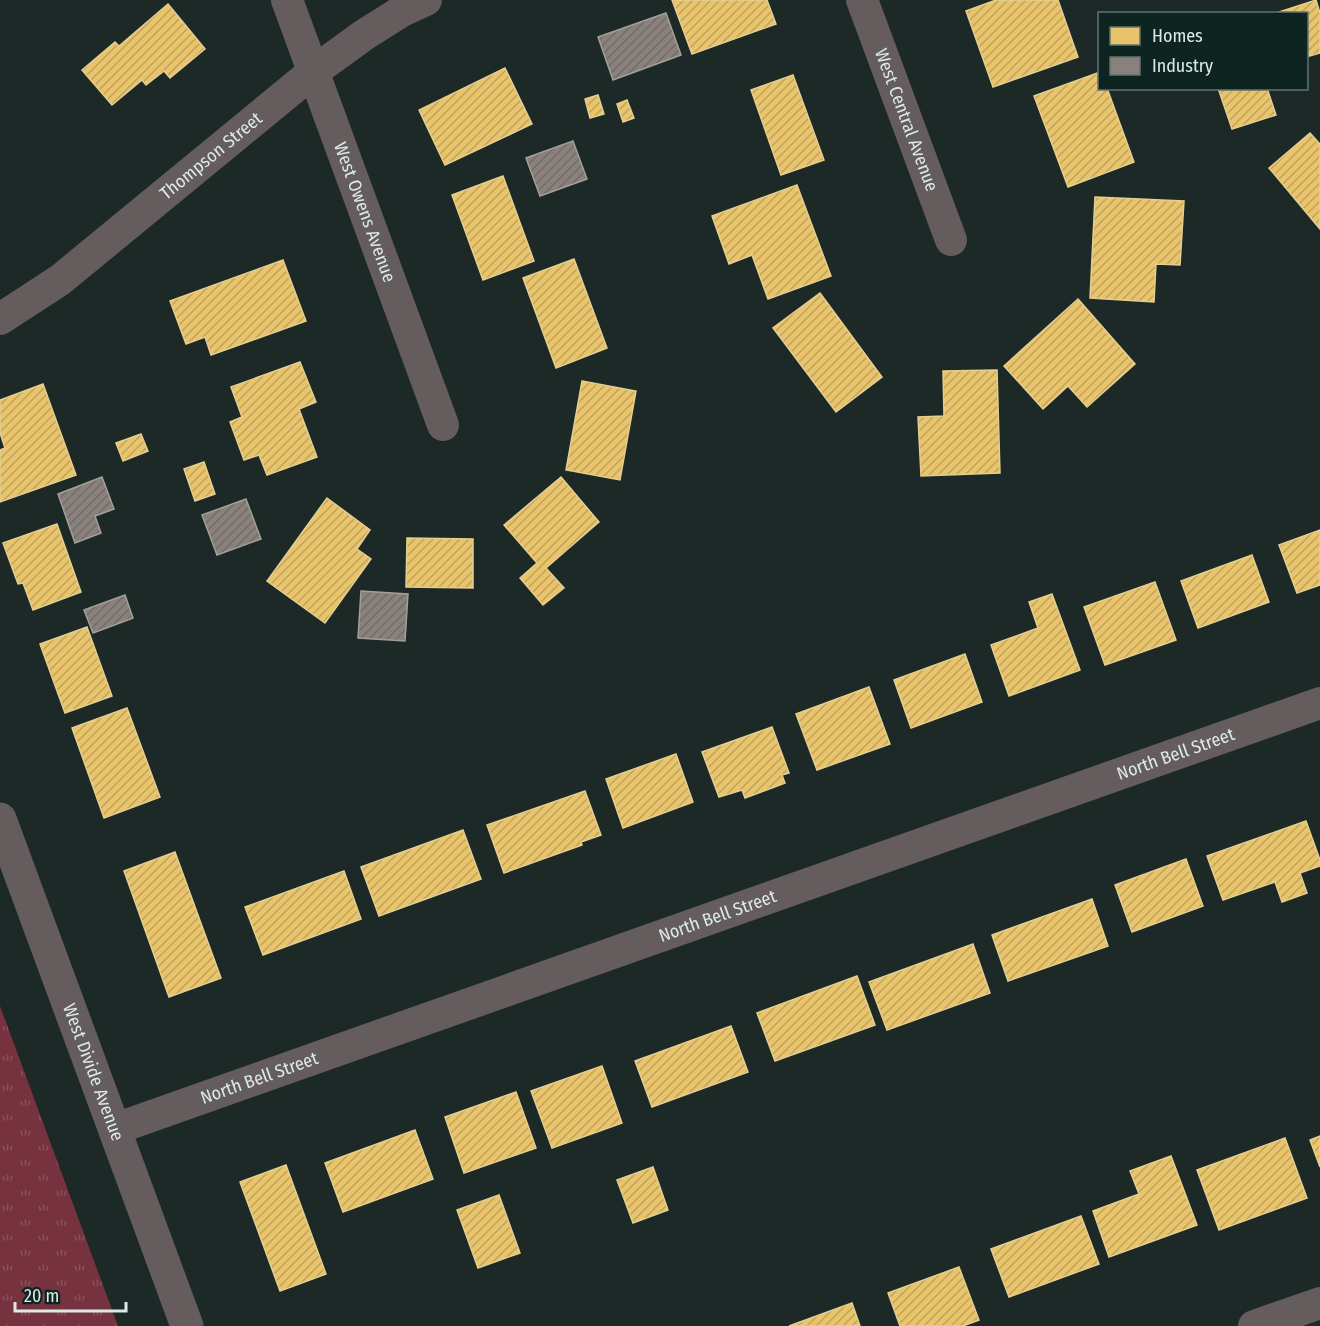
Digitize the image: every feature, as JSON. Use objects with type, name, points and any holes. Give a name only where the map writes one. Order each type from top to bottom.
[{"type":"street","name":"West Owens Avenue","points":[[286,0],[443,425]]},
{"type":"street","name":"Thompson Street","points":[[0,318],[60,280],[313,72],[364,35],[402,11],[426,0]]},
{"type":"street","name":"West Central Avenue","points":[[862,0],[951,240]]},
{"type":"street","name":"North Bell Street","points":[[115,1129],[1320,703]]},
{"type":"street","name":"West Divide Avenue","points":[[0,819],[187,1326]]},
{"type":"street","points":[[1254,1326],[1320,1303]]},
{"type":"green space","points":[[0,1006],[118,1326],[0,1326]]},
{"type":"building: Homes","points":[[672,0],[767,0],[776,24],[692,54]]},
{"type":"building: Homes","points":[[996,0],[1058,0],[1078,57],[993,87],[966,11]]},
{"type":"building: Homes","points":[[1316,0],[1320,13],[1320,53],[1308,56],[1308,12],[1279,12]]},
{"type":"building: Homes","points":[[168,4],[205,49],[170,78],[164,71],[146,85],[142,80],[112,105],[82,70],[115,42],[119,46]]},
{"type":"building: Homes","points":[[505,68],[532,124],[445,165],[419,110]]},
{"type":"building: Homes","points":[[1098,73],[1098,90],[1108,90],[1134,162],[1068,187],[1034,96]]},
{"type":"building: Homes","points":[[793,75],[824,160],[781,175],[751,90]]},
{"type":"building: Homes","points":[[1219,90],[1268,90],[1276,115],[1232,129]]},
{"type":"building: Homes","points":[[598,95],[604,114],[590,118],[585,99]]},
{"type":"building: Homes","points":[[627,100],[634,118],[623,122],[617,104]]},
{"type":"building: Homes","points":[[1310,133],[1320,144],[1320,229],[1269,168]]},
{"type":"building: Homes","points":[[503,176],[534,261],[483,280],[452,195]]},
{"type":"building: Homes","points":[[797,185],[831,276],[768,299],[752,255],[729,264],[712,216]]},
{"type":"building: Homes","points":[[1095,197],[1184,201],[1180,265],[1156,264],[1154,302],[1090,298]]},
{"type":"building: Homes","points":[[574,259],[607,348],[556,368],[523,278]]},
{"type":"building: Homes","points":[[283,260],[306,321],[211,355],[205,337],[186,344],[170,301]]},
{"type":"building: Homes","points":[[820,293],[882,377],[836,412],[773,328]]},
{"type":"building: Homes","points":[[1078,299],[1135,364],[1087,407],[1068,386],[1043,409],[1004,366]]},
{"type":"building: Homes","points":[[300,362],[316,402],[299,409],[317,457],[267,475],[259,455],[244,460],[230,422],[242,417],[231,387]]},
{"type":"building: Homes","points":[[997,370],[1000,473],[921,476],[918,417],[944,416],[943,371]]},
{"type":"building: Homes","points":[[582,381],[636,391],[620,480],[566,470]]},
{"type":"building: Homes","points":[[43,384],[76,475],[0,502],[0,450],[5,448],[0,433],[0,400]]},
{"type":"building: Homes","points":[[141,434],[148,451],[123,461],[116,443]]},
{"type":"building: Homes","points":[[204,462],[215,494],[195,501],[184,469]]},
{"type":"building: Homes","points":[[561,477],[599,522],[546,568],[564,588],[543,605],[520,578],[537,563],[504,525]]},
{"type":"building: Homes","points":[[327,498],[370,530],[357,549],[371,559],[325,623],[267,581]]},
{"type":"building: Homes","points":[[57,524],[81,592],[33,610],[23,583],[18,584],[3,543]]},
{"type":"building: Homes","points":[[1320,530],[1320,585],[1297,593],[1279,545]]},
{"type":"building: Homes","points":[[407,538],[473,539],[473,588],[406,587]]},
{"type":"building: Homes","points":[[1252,555],[1269,602],[1198,628],[1181,581]]},
{"type":"building: Homes","points":[[1155,582],[1176,640],[1105,665],[1084,607]]},
{"type":"building: Homes","points":[[1052,594],[1080,670],[1009,696],[991,645],[1038,628],[1029,602]]},
{"type":"building: Homes","points":[[87,627],[112,696],[65,713],[40,644]]},
{"type":"building: Homes","points":[[965,654],[982,702],[911,728],[894,680]]},
{"type":"building: Homes","points":[[869,687],[890,744],[817,770],[796,714]]},
{"type":"building: Homes","points":[[127,708],[160,797],[104,818],[72,728]]},
{"type":"building: Homes","points":[[772,727],[789,773],[782,775],[785,783],[745,798],[742,790],[719,797],[702,752]]},
{"type":"building: Homes","points":[[676,754],[693,802],[623,828],[606,779]]},
{"type":"building: Homes","points":[[585,791],[601,835],[581,842],[582,845],[504,873],[487,825]]},
{"type":"building: Homes","points":[[1306,821],[1320,860],[1320,866],[1300,873],[1307,893],[1282,902],[1275,882],[1223,900],[1207,856]]},
{"type":"building: Homes","points":[[463,830],[481,879],[379,916],[361,867]]},
{"type":"building: Homes","points":[[175,852],[221,978],[169,997],[124,871]]},
{"type":"building: Homes","points":[[1186,859],[1203,906],[1132,932],[1115,885]]},
{"type":"building: Homes","points":[[344,871],[361,919],[263,955],[245,907]]},
{"type":"building: Homes","points":[[1092,899],[1108,946],[1008,981],[992,935]]},
{"type":"building: Homes","points":[[973,944],[990,993],[887,1030],[869,982]]},
{"type":"building: Homes","points":[[857,976],[875,1025],[775,1061],[757,1013]]},
{"type":"building: Homes","points":[[731,1026],[748,1072],[652,1107],[635,1061]]},
{"type":"building: Homes","points":[[602,1066],[622,1123],[552,1148],[531,1091]]},
{"type":"building: Homes","points":[[516,1092],[536,1148],[464,1173],[445,1117]]},
{"type":"building: Homes","points":[[415,1130],[433,1179],[343,1212],[325,1163]]},
{"type":"building: Homes","points":[[1320,1136],[1320,1167],[1310,1140]]},
{"type":"building: Homes","points":[[1285,1138],[1307,1198],[1219,1230],[1197,1170]]},
{"type":"building: Homes","points":[[1171,1156],[1197,1225],[1109,1257],[1093,1211],[1139,1194],[1130,1171]]},
{"type":"building: Homes","points":[[286,1165],[326,1274],[280,1291],[240,1182]]},
{"type":"building: Homes","points":[[653,1167],[668,1210],[633,1223],[617,1180]]},
{"type":"building: Homes","points":[[499,1195],[520,1253],[478,1268],[457,1210]]},
{"type":"building: Homes","points":[[1081,1216],[1099,1264],[1009,1297],[991,1249]]},
{"type":"building: Homes","points":[[959,1267],[979,1320],[963,1326],[900,1326],[888,1293]]},
{"type":"building: Homes","points":[[852,1303],[860,1326],[789,1326]]},
{"type":"building: Industry","points":[[666,13],[681,55],[613,80],[598,37]]},
{"type":"building: Industry","points":[[573,141],[587,179],[540,196],[526,158]]},
{"type":"building: Industry","points":[[102,477],[114,509],[95,516],[101,533],[75,543],[58,494]]},
{"type":"building: Industry","points":[[246,499],[261,539],[217,555],[202,515]]},
{"type":"building: Industry","points":[[361,591],[408,594],[405,641],[358,638]]},
{"type":"building: Industry","points":[[125,595],[133,618],[93,633],[84,610]]}]
